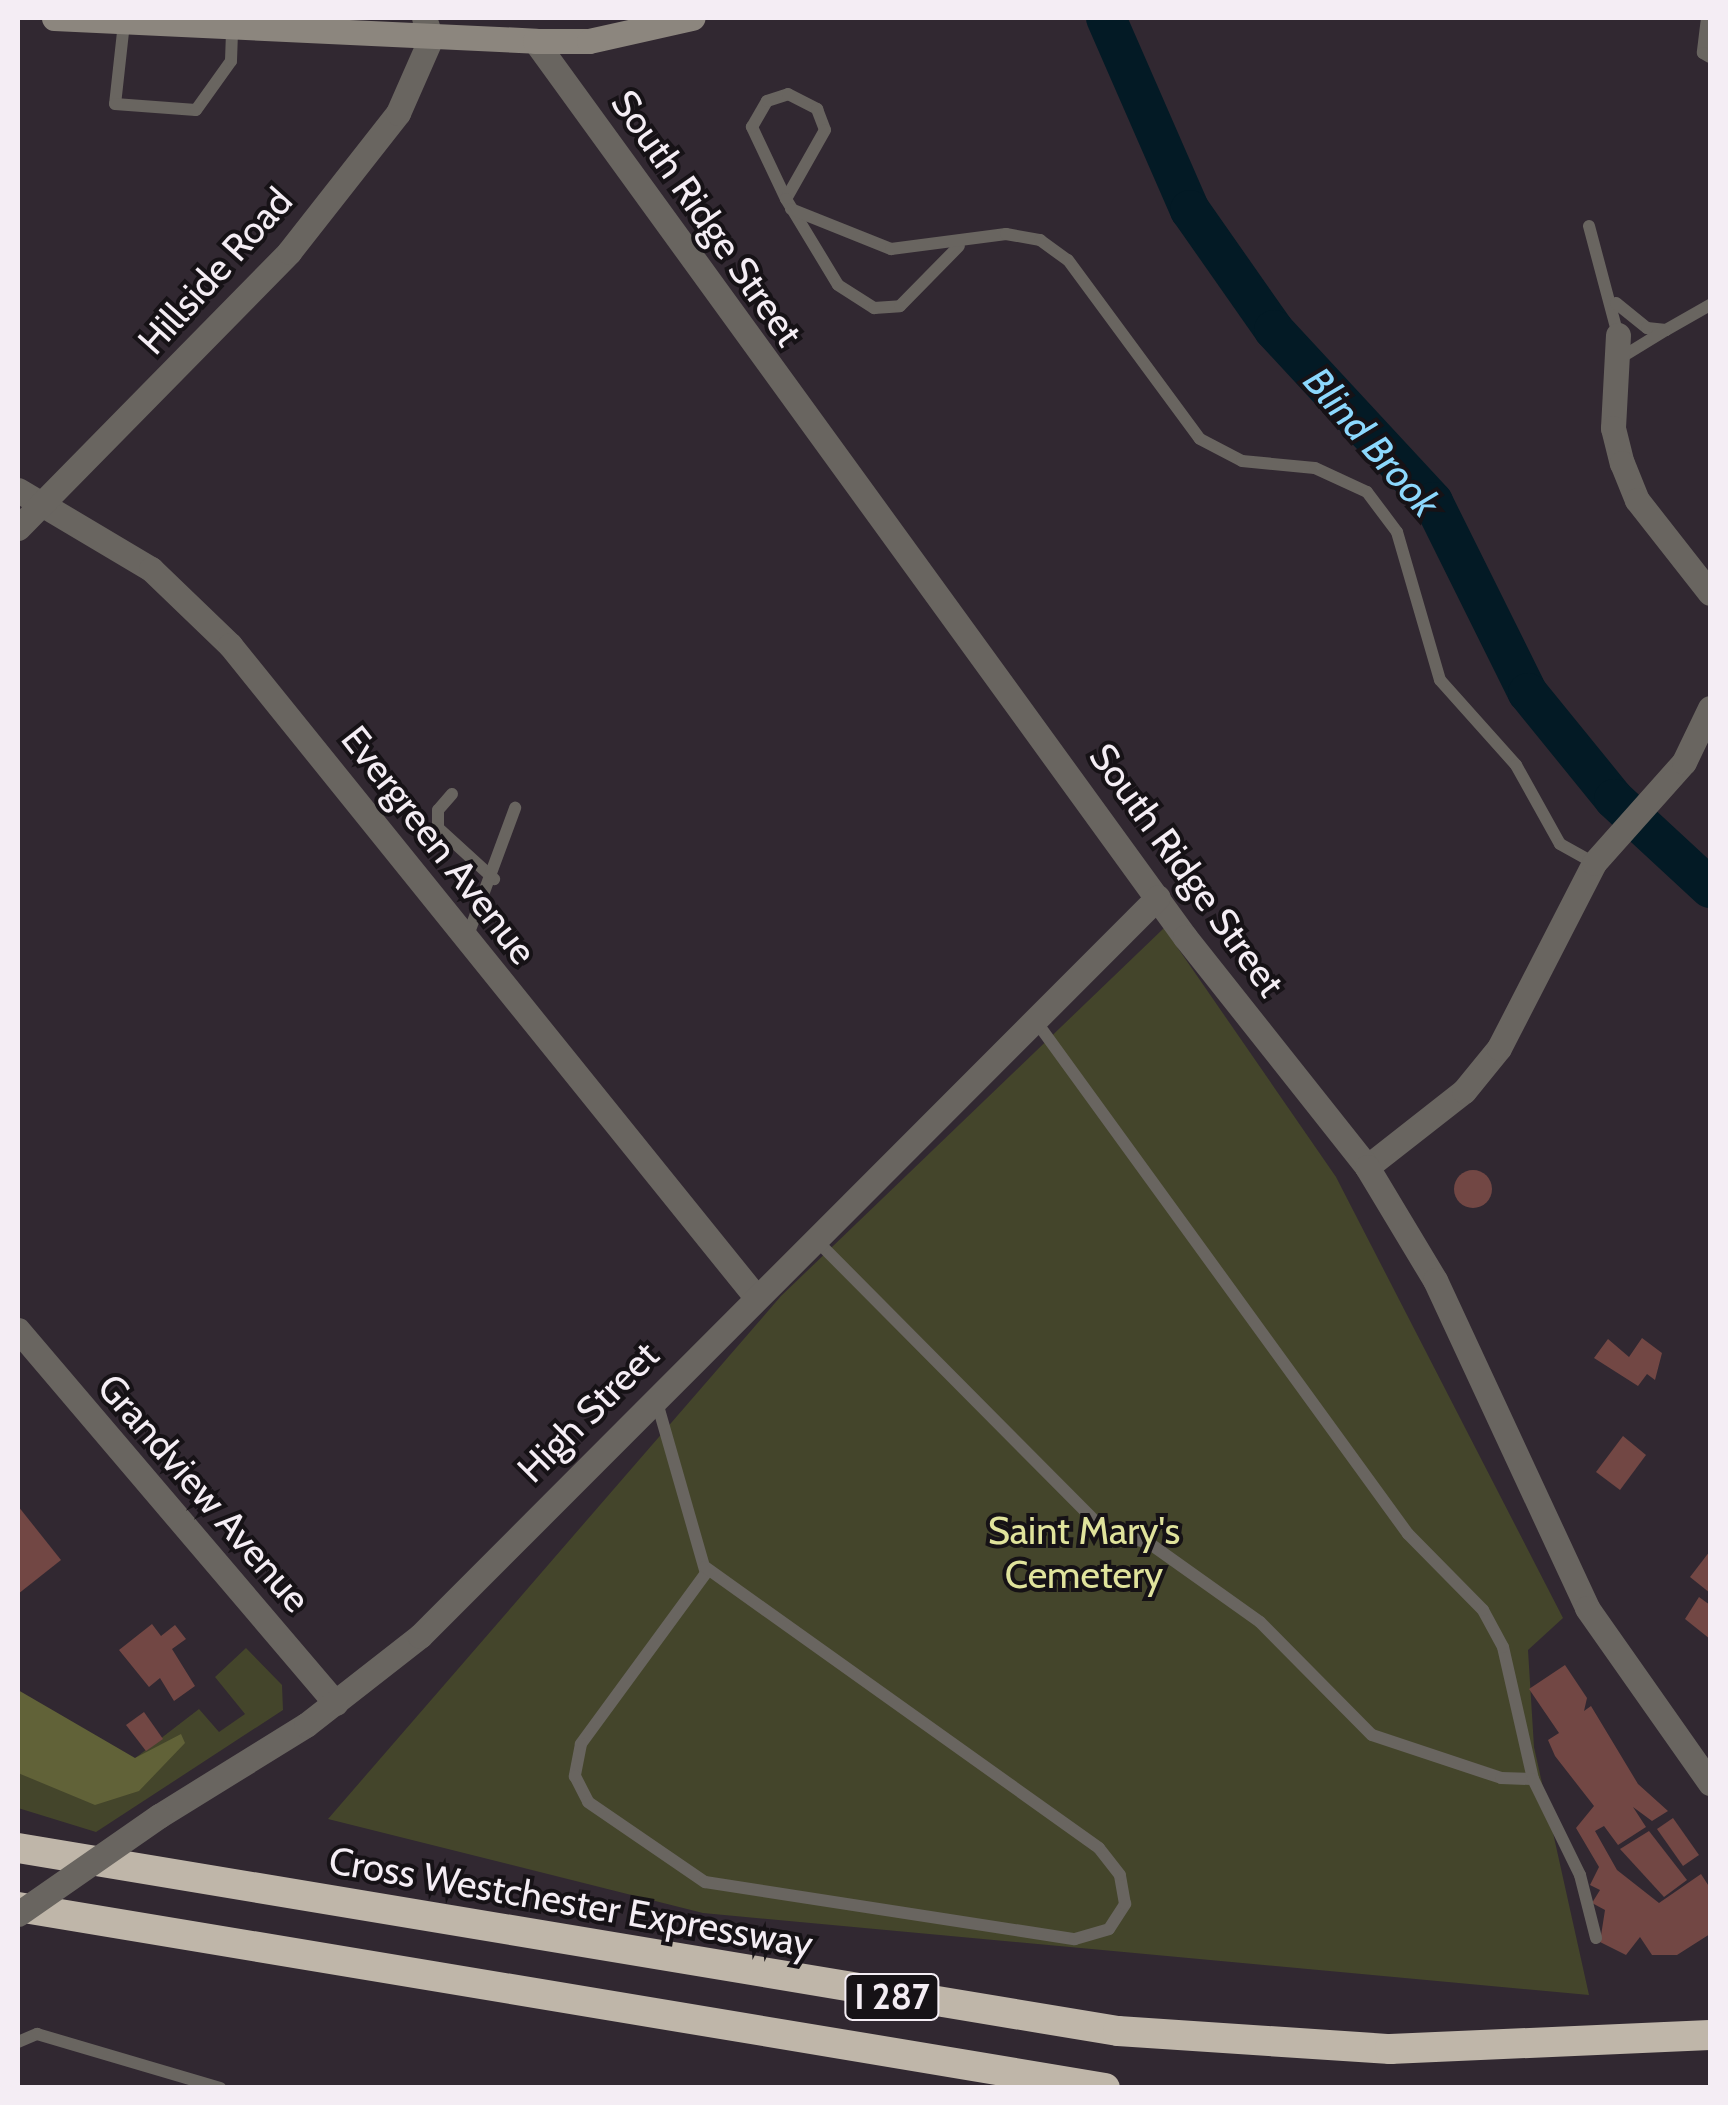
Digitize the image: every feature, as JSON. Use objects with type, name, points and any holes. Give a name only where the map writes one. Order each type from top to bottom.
[{"type":"highway","name":"Cross Westchester Expressway","points":[[18,1848],[1158,2035],[1448,2049],[1710,2035]]},
{"type":"highway","name":"I 287","points":[[18,1911],[1105,2088]]},
{"type":"main road","points":[[54,18],[225,26],[428,28],[535,41],[589,41],[692,18]]},
{"type":"street","name":"Hillside Road","points":[[18,528],[289,252],[398,114],[428,28]]},
{"type":"street","name":"South Ridge Street","points":[[535,41],[1158,897],[1367,1167],[1436,1280],[1587,1608],[1710,1782]]},
{"type":"street","points":[[1618,335],[1614,361],[1622,462],[1637,500],[1708,596]]},
{"type":"street","name":"Evergreen Avenue","points":[[18,490],[101,533],[200,613],[756,1297]]},
{"type":"street","points":[[1367,1167],[1464,1091],[1499,1048],[1594,863],[1684,762],[1710,708]]},
{"type":"street","name":"High Street","points":[[18,1911],[336,1704],[420,1636],[1158,897]]},
{"type":"street","name":"Grandview Avenue","points":[[18,1330],[336,1704]]},
{"type":"lane","points":[[1707,18],[1703,53],[1710,57]]},
{"type":"lane","points":[[124,23],[115,104],[196,110],[232,60],[225,26]]},
{"type":"lane","points":[[789,204],[826,130],[817,109],[788,94],[767,101],[752,126],[789,204],[826,271],[874,308],[910,301],[960,246]]},
{"type":"lane","points":[[789,204],[874,247],[960,246],[1006,234],[1054,247],[1200,439],[1242,460],[1335,474],[1378,504],[1404,550],[1440,680],[1516,766],[1560,844],[1594,863]]},
{"type":"lane","points":[[1589,226],[1616,303],[1618,335]]},
{"type":"lane","points":[[1616,303],[1632,319],[1666,330]]},
{"type":"lane","points":[[1614,361],[1710,305]]},
{"type":"lane","points":[[452,794],[438,828],[494,879]]},
{"type":"lane","points":[[466,941],[494,879],[515,808]]},
{"type":"lane","points":[[1035,1020],[1408,1534],[1484,1610],[1503,1646],[1533,1779],[1580,1875],[1596,1938]]},
{"type":"lane","points":[[815,1239],[1105,1531],[1148,1542],[1260,1622],[1372,1735],[1501,1778],[1533,1779]]},
{"type":"lane","points":[[656,1396],[704,1567],[1099,1848],[1120,1875],[1125,1904],[1109,1929],[1075,1939],[705,1882],[588,1802],[574,1776],[581,1744],[704,1567]]},
{"type":"lane","points":[[18,2042],[37,2034],[220,2088]]},
{"type":"green space","name":"Saint Mary's Cemetery","points":[[1164,928],[1336,1177],[1563,1618],[1528,1650],[1534,1747],[1589,1995],[703,1913],[328,1819],[781,1296]]},
{"type":"green space","points":[[246,1648],[282,1685],[283,1710],[96,1832],[18,1808],[18,1745],[121,1769],[199,1709],[219,1732],[245,1714],[215,1677]]},
{"type":"green space","points":[[18,1690],[135,1758],[181,1734],[185,1743],[139,1791],[95,1805],[18,1773]]},
{"type":"building","points":[[1473,1170],[1487,1175],[1492,1189],[1487,1203],[1473,1208],[1459,1203],[1454,1189],[1459,1175]]},
{"type":"building","points":[[1642,1338],[1662,1353],[1655,1380],[1647,1374],[1638,1386],[1594,1358],[1608,1339],[1629,1357]]},
{"type":"building","points":[[1623,1436],[1646,1455],[1620,1490],[1596,1472]]},
{"type":"building","points":[[18,1506],[61,1560],[18,1594]]},
{"type":"building","points":[[1710,1551],[1710,1593],[1690,1577]]},
{"type":"building","points":[[1699,1597],[1710,1605],[1710,1639],[1685,1619]]},
{"type":"building","points":[[152,1624],[161,1636],[175,1625],[186,1639],[172,1649],[195,1686],[174,1701],[160,1678],[149,1687],[119,1650]]},
{"type":"building","points":[[1565,1665],[1587,1698],[1584,1711],[1591,1706],[1638,1784],[1668,1811],[1652,1821],[1633,1807],[1646,1827],[1618,1845],[1604,1826],[1595,1831],[1617,1870],[1659,1903],[1701,1874],[1710,1888],[1710,1934],[1677,1955],[1652,1955],[1640,1937],[1626,1955],[1600,1942],[1605,1910],[1592,1903],[1600,1890],[1590,1885],[1599,1867],[1576,1828],[1594,1806],[1555,1756],[1548,1740],[1559,1733],[1529,1689]]},
{"type":"building","points":[[144,1712],[163,1739],[146,1751],[126,1725]]},
{"type":"building","points":[[1673,1818],[1699,1855],[1683,1866],[1657,1829]]},
{"type":"building","points":[[1649,1831],[1687,1880],[1664,1897],[1620,1849]]},
{"type":"waterway","name":"Blind Brook","points":[[1106,18],[1190,210],[1274,330],[1433,502],[1528,693],[1614,799],[1710,888]]}]
